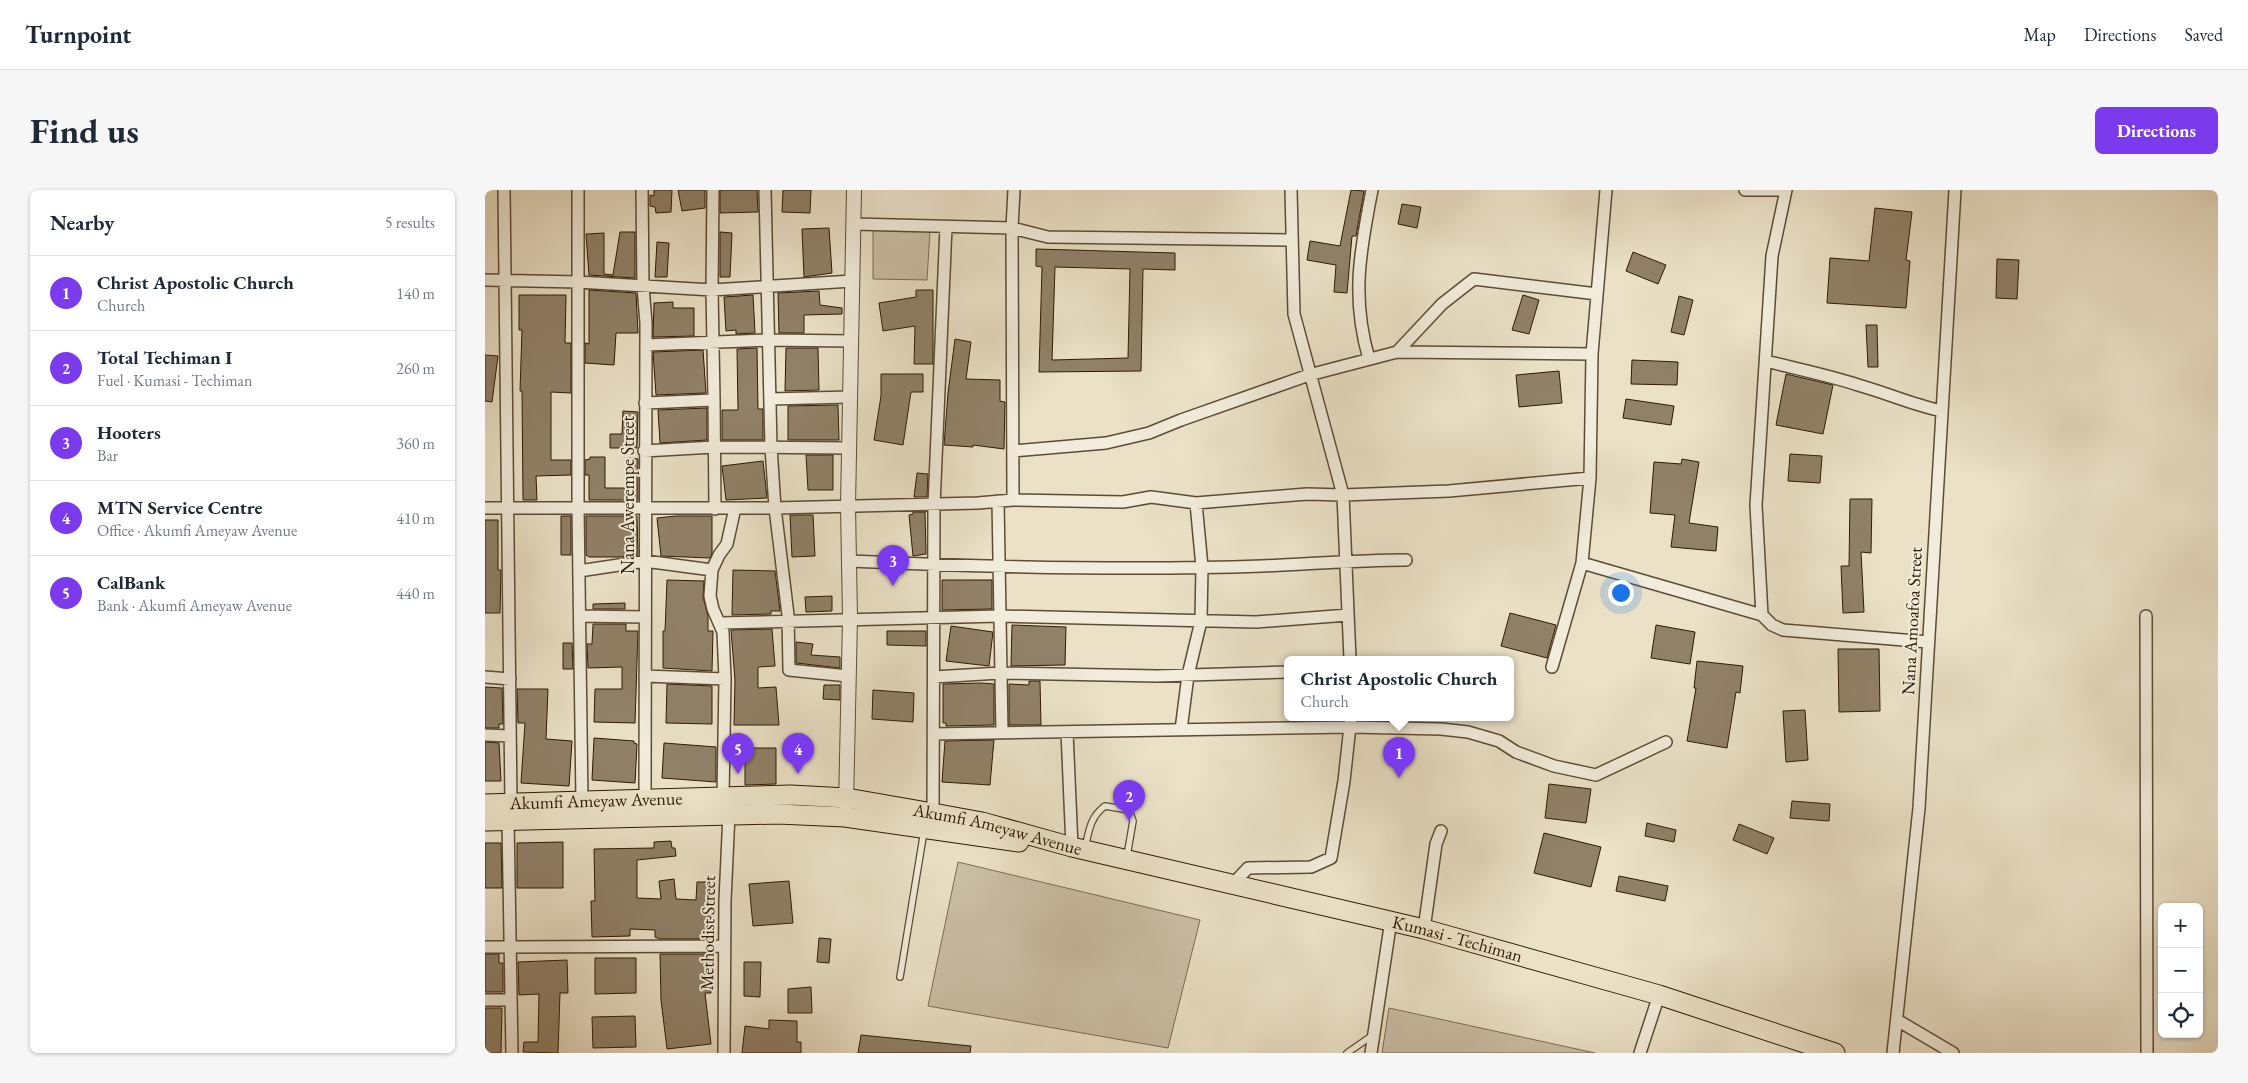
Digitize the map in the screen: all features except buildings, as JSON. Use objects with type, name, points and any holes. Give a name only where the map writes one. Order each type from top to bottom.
[{"type":"highway","name":"Akumfi Ameyaw Avenue","points":[[485,804],[510,812],[726,805],[791,795],[847,798],[928,821]]},
{"type":"highway","name":"Akumfi Ameyaw Avenue","points":[[485,821],[510,812],[582,802],[645,800],[726,805],[845,817],[982,822],[1078,849]]},
{"type":"highway","name":"Kumasi - Techiman","points":[[1078,849],[1425,928],[1659,995],[1798,1047],[1835,1053]]},
{"type":"street","points":[[504,190],[512,1053]]},
{"type":"street","points":[[578,190],[578,507],[582,802]]},
{"type":"street","name":"Nana Awerempe Street","points":[[642,190],[643,287],[646,345],[645,800]]},
{"type":"street","points":[[713,190],[712,290],[715,508]]},
{"type":"street","points":[[765,190],[767,340],[771,447],[775,508],[787,620],[789,670],[848,676]]},
{"type":"street","points":[[845,817],[847,798],[850,618],[848,506],[854,190]]},
{"type":"street","points":[[1013,500],[1012,228],[1014,190]]},
{"type":"street","points":[[1291,190],[1294,314],[1343,495],[1350,656]]},
{"type":"street","points":[[1369,359],[1359,319],[1359,286],[1360,251],[1372,190]]},
{"type":"street","points":[[1552,667],[1583,563],[1590,478],[1592,354],[1606,190]]},
{"type":"street","points":[[1745,190],[1779,190]]},
{"type":"street","points":[[1762,615],[1756,505],[1772,256],[1786,190]]},
{"type":"street","name":"Nana Amoafoa Street","points":[[1893,1053],[1919,808],[1955,190]]},
{"type":"street","points":[[854,224],[1012,228],[1048,237],[1291,240]]},
{"type":"street","points":[[928,821],[934,734],[934,505],[946,226]]},
{"type":"street","points":[[1397,352],[1442,304],[1474,279],[1597,294]]},
{"type":"street","points":[[485,280],[578,282],[712,290],[852,281]]},
{"type":"street","points":[[646,345],[767,340],[851,341]]},
{"type":"street","points":[[1013,451],[1106,443],[1149,433],[1309,375],[1397,352],[1592,354]]},
{"type":"street","points":[[1765,362],[1838,378],[1895,396],[1918,406],[1942,411]]},
{"type":"street","points":[[770,399],[850,397]]},
{"type":"street","points":[[645,403],[714,400]]},
{"type":"street","points":[[645,451],[771,447],[850,448]]},
{"type":"street","points":[[485,508],[775,508],[934,505],[1013,500],[1123,502],[1151,497],[1196,502],[1307,494],[1343,495],[1449,491],[1590,478]]},
{"type":"street","points":[[998,501],[1002,733]]},
{"type":"street","points":[[1181,730],[1188,675],[1201,621],[1201,566],[1196,502]]},
{"type":"street","points":[[579,571],[645,561],[713,570],[719,555],[727,544],[735,508]]},
{"type":"street","points":[[849,561],[999,566],[1263,566],[1345,560],[1406,560]]},
{"type":"street","points":[[1583,563],[1762,615],[1772,624],[1783,630],[1928,642]]},
{"type":"street","name":"Methodist Street","points":[[713,570],[710,596],[723,632],[725,679],[724,1053]]},
{"type":"street","points":[[719,623],[850,618],[933,619],[1000,616],[1255,622],[1348,615]]},
{"type":"street","points":[[580,616],[645,617]]},
{"type":"street","points":[[2146,616],[2147,1053]]},
{"type":"street","points":[[934,677],[1000,673],[1188,675],[1284,672]]},
{"type":"street","points":[[645,676],[725,679]]},
{"type":"street","points":[[485,677],[509,678]]},
{"type":"street","points":[[934,734],[1181,730],[1351,722],[1468,732],[1499,741],[1516,752],[1554,766],[1595,775],[1666,742]]},
{"type":"street","points":[[1232,885],[1248,868],[1311,867],[1331,858],[1351,722]]},
{"type":"street","points":[[1067,732],[1078,849]]},
{"type":"street","points":[[485,735],[510,736]]},
{"type":"street","points":[[1425,928],[1436,844],[1441,831]]},
{"type":"street","points":[[1371,1053],[1391,920]]},
{"type":"street","points":[[485,947],[572,945],[724,946]]},
{"type":"street","points":[[1640,1053],[1659,995]]},
{"type":"street","points":[[485,1000],[511,1000]]},
{"type":"street","points":[[1897,1020],[1953,1053]]},
{"type":"lane","points":[[1078,849],[1098,811],[1105,806],[1129,810],[1133,821],[1127,860]]},
{"type":"lane","points":[[900,977],[928,821]]},
{"type":"lane","points":[[1347,1053],[1375,1034]]},
{"type":"shaded area","points":[[873,228],[930,231],[927,280],[873,279]]},
{"type":"shaded area","points":[[958,862],[1200,920],[1168,1048],[928,1006]]},
{"type":"shaded area","points":[[1389,1008],[1595,1053],[1382,1053]]},
{"type":"place","name":"Hooters","points":[[893,586]]},
{"type":"place","name":"CalBank","points":[[738,774]]},
{"type":"place","name":"MTN Service Centre","points":[[798,774]]},
{"type":"place","name":"Christ Apostolic Church","points":[[1399,778]]},
{"type":"place","name":"Total Techiman I","points":[[1129,821]]}]
